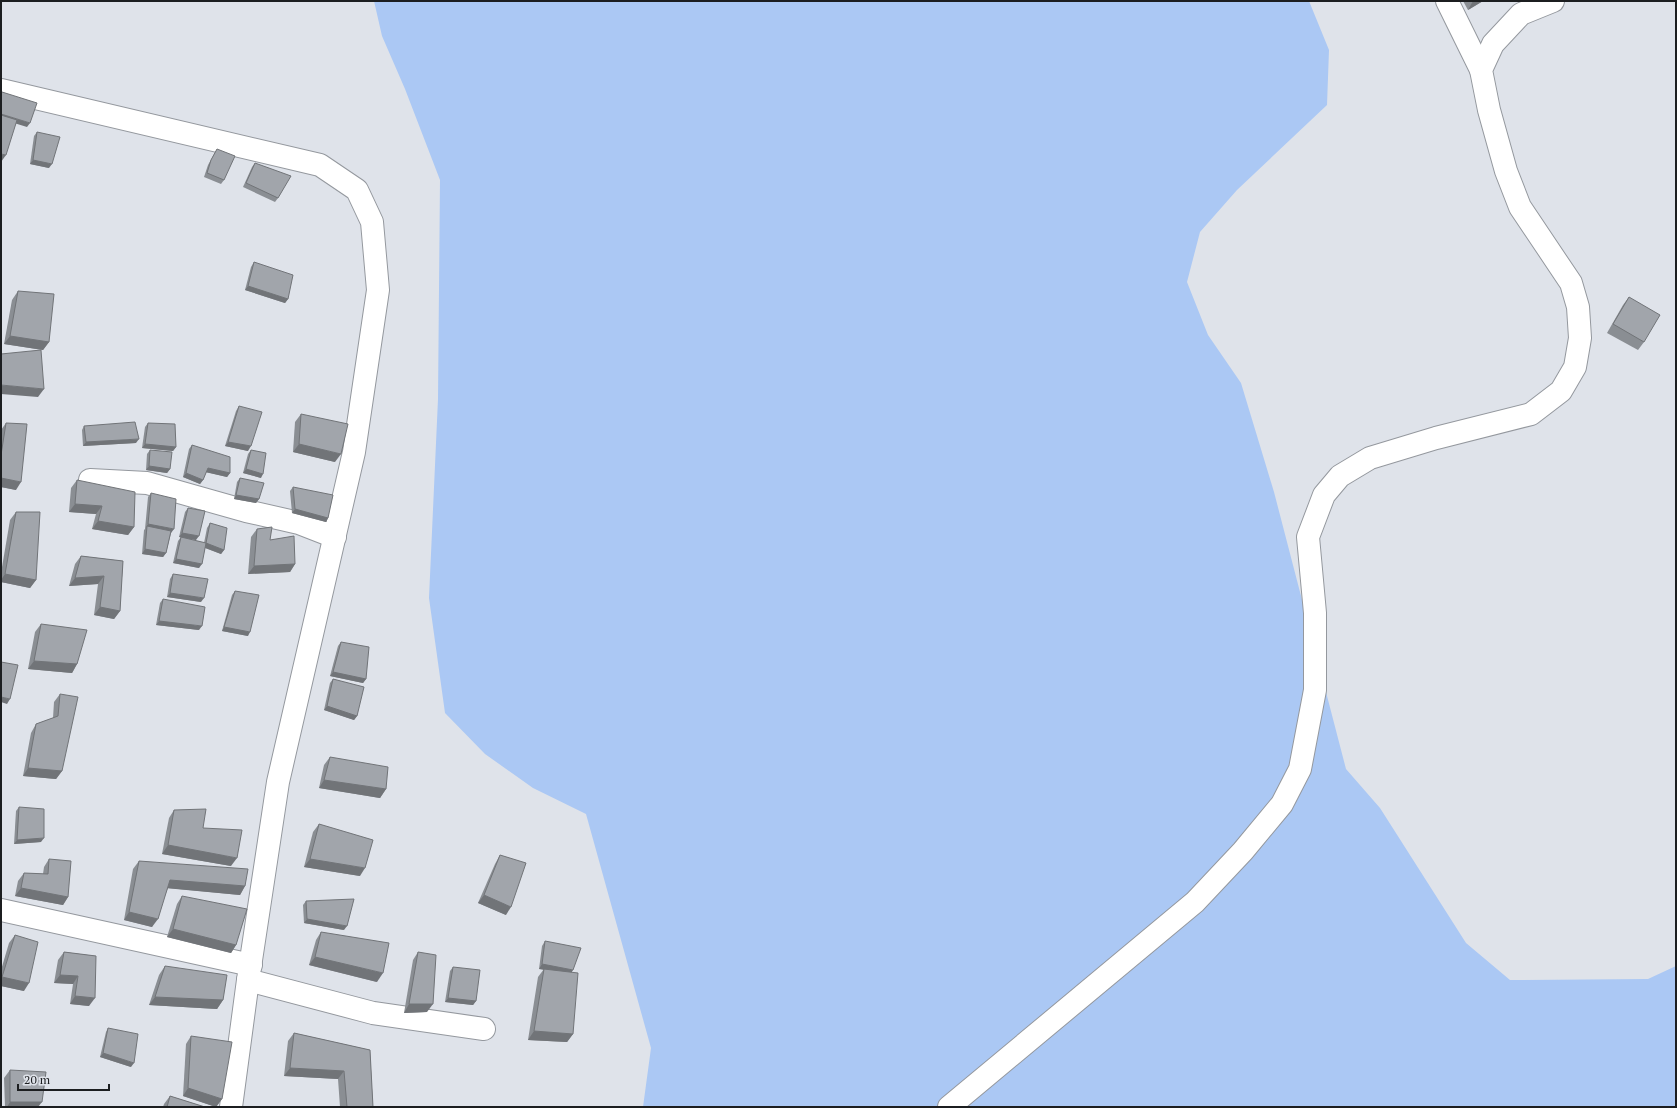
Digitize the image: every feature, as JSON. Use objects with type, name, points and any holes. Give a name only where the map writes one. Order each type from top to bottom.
[{"type":"street","points":[[949,1107],[1195,902],[1243,851],[1282,804],[1300,769],[1315,690],[1315,613],[1308,537],[1324,495],[1340,476],[1370,458],[1436,438],[1531,414],[1561,391],[1575,367],[1580,338],[1578,307],[1571,283],[1520,208],[1506,171],[1489,110],[1481,70],[1447,1]]},
{"type":"street","points":[[1481,70],[1494,44],[1521,14],[1553,1]]},
{"type":"street","points":[[1,90],[320,165],[357,190],[372,222],[378,290],[354,452],[278,782],[231,1107]]},
{"type":"street","points":[[90,480],[146,483],[246,512],[299,523],[335,537]]},
{"type":"street","points":[[1,910],[250,973],[373,1013],[484,1029]]},
{"type":"shaded area","points":[[374,1],[1309,1],[1329,50],[1327,105],[1237,190],[1200,232],[1187,282],[1208,335],[1241,383],[1274,492],[1346,769],[1380,808],[1466,943],[1510,980],[1648,979],[1676,966],[1676,1107],[643,1107],[651,1048],[586,814],[533,788],[485,754],[445,713],[429,598],[438,399],[440,180],[405,89],[382,36]]},
{"type":"building","points":[[2,92],[37,103],[30,123],[1,114]]},
{"type":"building","points":[[1,115],[17,120],[6,155],[1,154]]},
{"type":"building","points":[[37,132],[60,137],[52,164],[33,160]]},
{"type":"building","points":[[217,149],[235,156],[224,180],[207,173],[211,160]]},
{"type":"building","points":[[255,163],[291,176],[278,198],[246,183]]},
{"type":"building","points":[[254,262],[293,275],[288,299],[248,286]]},
{"type":"building","points":[[18,291],[54,294],[49,342],[10,336]]},
{"type":"building","points":[[1629,297],[1660,315],[1644,342],[1613,324]]},
{"type":"building","points":[[41,350],[44,389],[1,385],[1,354]]},
{"type":"building","points":[[239,406],[262,412],[251,446],[228,442]]},
{"type":"building","points":[[301,414],[348,424],[341,454],[299,444]]},
{"type":"building","points":[[135,422],[139,439],[86,442],[84,426]]},
{"type":"building","points":[[6,423],[27,424],[21,482],[1,478],[1,455]]},
{"type":"building","points":[[148,423],[175,424],[176,447],[145,444]]},
{"type":"building","points":[[192,445],[230,457],[230,473],[208,468],[203,480],[186,473]]},
{"type":"building","points":[[150,450],[172,452],[170,469],[149,466]]},
{"type":"building","points":[[251,450],[266,453],[263,474],[246,469]]},
{"type":"building","points":[[240,478],[264,483],[259,499],[236,495]]},
{"type":"building","points":[[77,480],[135,492],[134,527],[98,521],[102,506],[75,504]]},
{"type":"building","points":[[293,487],[333,495],[328,518],[295,509]]},
{"type":"building","points":[[151,493],[176,499],[174,529],[148,524]]},
{"type":"building","points":[[188,508],[205,511],[199,536],[182,533]]},
{"type":"building","points":[[16,512],[40,512],[36,580],[5,574]]},
{"type":"building","points":[[210,523],[227,528],[224,550],[206,543]]},
{"type":"building","points":[[147,526],[171,531],[166,553],[145,549]]},
{"type":"building","points":[[272,527],[270,540],[294,536],[295,564],[254,566],[257,529]]},
{"type":"building","points":[[181,537],[206,543],[202,564],[176,559]]},
{"type":"building","points":[[81,556],[123,561],[120,611],[100,607],[104,576],[75,578]]},
{"type":"building","points":[[173,574],[208,579],[204,598],[170,593]]},
{"type":"building","points":[[235,591],[259,595],[250,632],[224,627]]},
{"type":"building","points":[[163,599],[205,607],[202,626],[159,621]]},
{"type":"building","points":[[41,624],[87,630],[77,664],[34,661]]},
{"type":"building","points":[[341,642],[369,647],[366,679],[333,672]]},
{"type":"building","points":[[1,662],[18,665],[10,699],[1,697]]},
{"type":"building","points":[[333,679],[364,687],[357,716],[327,706]]},
{"type":"building","points":[[60,694],[78,697],[62,771],[28,768],[36,724],[58,716]]},
{"type":"building","points":[[330,757],[388,767],[386,789],[324,780]]},
{"type":"building","points":[[19,807],[44,809],[44,838],[17,840]]},
{"type":"building","points":[[206,809],[203,828],[242,830],[237,858],[168,845],[174,810]]},
{"type":"building","points":[[319,824],[373,840],[365,868],[310,859]]},
{"type":"building","points":[[500,855],[526,863],[511,907],[484,895]]},
{"type":"building","points":[[49,859],[71,861],[68,897],[21,888],[24,873],[48,874]]},
{"type":"building","points":[[139,861],[248,869],[245,886],[170,880],[158,919],[129,912]]},
{"type":"building","points":[[182,896],[247,909],[236,945],[173,929]]},
{"type":"building","points":[[354,899],[347,926],[307,919],[306,901]]},
{"type":"building","points":[[321,932],[389,943],[383,973],[315,957]]},
{"type":"building","points":[[15,935],[38,942],[29,983],[2,977]]},
{"type":"building","points":[[545,941],[581,948],[573,970],[542,964]]},
{"type":"building","points":[[64,952],[96,956],[95,998],[75,996],[78,976],[60,975]]},
{"type":"building","points":[[418,952],[436,955],[433,1004],[409,1004]]},
{"type":"building","points":[[165,966],[227,975],[223,1000],[155,997]]},
{"type":"building","points":[[453,967],[480,970],[476,1001],[448,998]]},
{"type":"building","points":[[544,969],[578,973],[573,1034],[534,1031]]},
{"type":"building","points":[[108,1028],[138,1034],[134,1063],[103,1053]]},
{"type":"building","points":[[294,1033],[370,1050],[373,1107],[347,1107],[344,1071],[290,1068]]},
{"type":"building","points":[[191,1036],[232,1042],[222,1099],[188,1088]]},
{"type":"building","points":[[10,1070],[46,1072],[42,1102],[10,1102]]},
{"type":"building","points":[[170,1096],[205,1107],[167,1107]]}]
